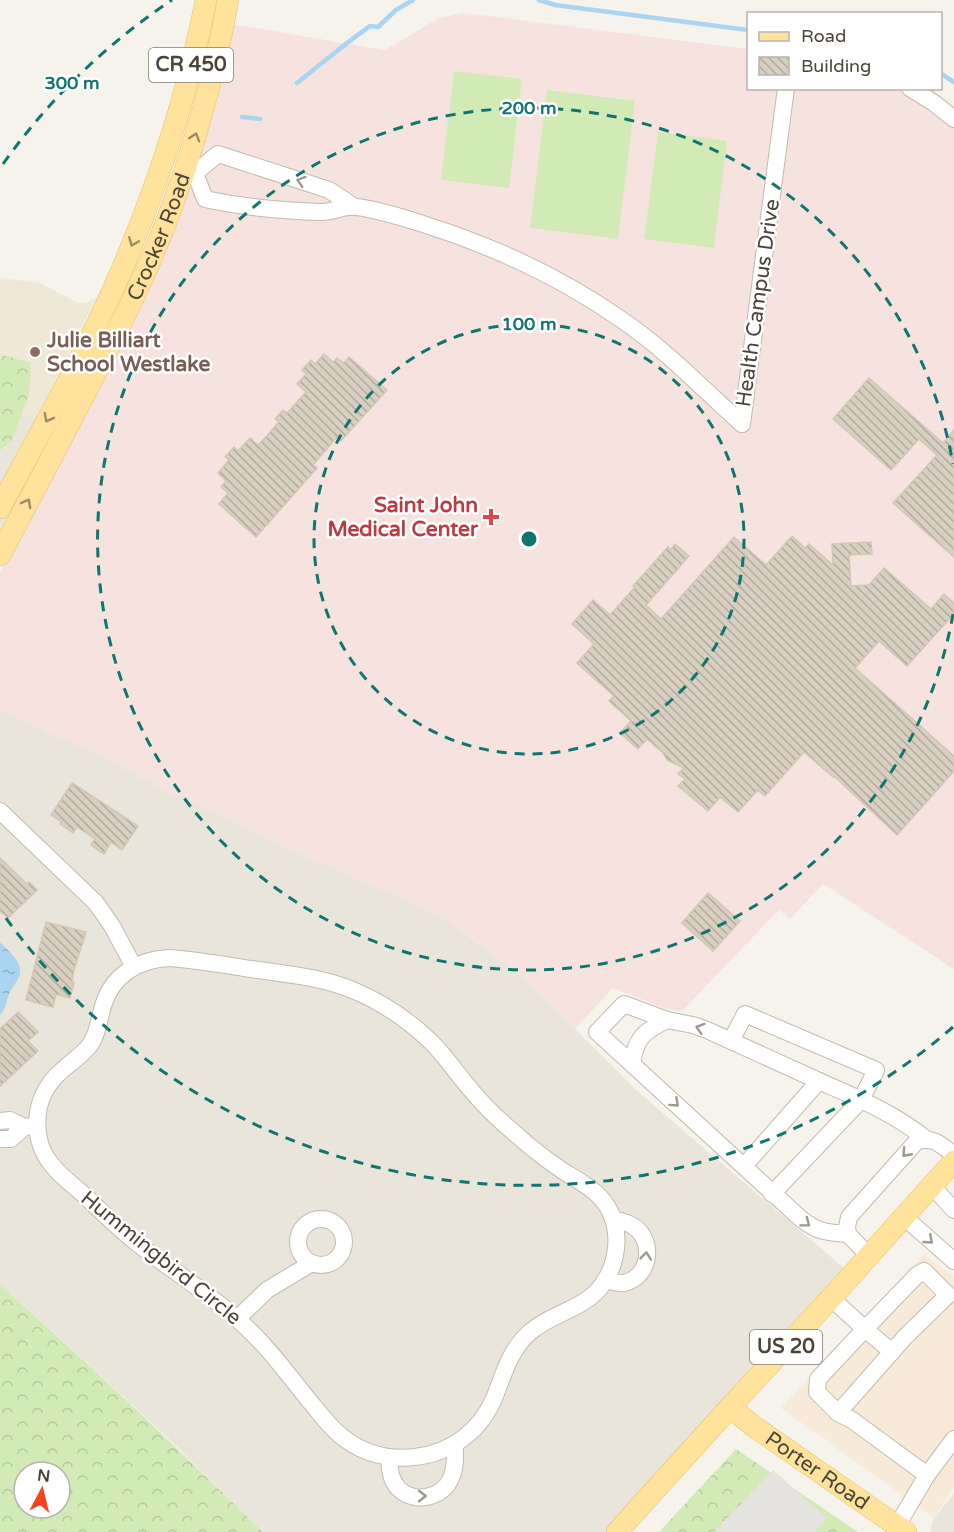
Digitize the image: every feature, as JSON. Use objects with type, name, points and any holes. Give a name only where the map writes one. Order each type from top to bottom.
[{"type":"main road","name":"Crocker Road","points":[[0,508],[93,333],[122,270],[155,188],[174,130],[206,0]]},
{"type":"main road","name":"Crocker Road","points":[[0,555],[117,332],[190,171],[228,0]]},
{"type":"main road","name":"US 20","points":[[617,1532],[954,1161]]},
{"type":"main road","name":"Porter Road","points":[[730,1407],[753,1426],[901,1529]]},
{"type":"street","name":"Health Campus Drive","points":[[353,206],[325,212],[214,201],[205,199],[190,171],[218,154],[329,190],[353,206],[388,213],[451,233],[507,256],[567,286],[623,321],[648,340],[742,424],[786,90]]},
{"type":"street","points":[[912,90],[954,119]]},
{"type":"street","points":[[164,161],[190,171]]},
{"type":"street","points":[[0,811],[96,903],[112,926],[134,967]]},
{"type":"street","name":"Hummingbird Circle","points":[[152,959],[190,960],[317,978],[351,989],[376,1001],[410,1023],[432,1043],[474,1094],[519,1138],[597,1194],[605,1203],[613,1219],[616,1249],[605,1280],[586,1302],[543,1322],[525,1336],[508,1361],[488,1411],[470,1433],[455,1445],[426,1456],[402,1458],[389,1458],[358,1448],[339,1434],[258,1339],[237,1319],[131,1239],[52,1165],[31,1126],[45,1090],[56,1075],[92,1042],[111,987],[134,967],[152,959]]},
{"type":"street","points":[[848,1234],[828,1233],[814,1229],[772,1194],[597,1032],[624,1004],[667,1020],[693,1025],[892,1115],[926,1139]]},
{"type":"street","points":[[732,1041],[746,1014],[876,1070],[861,1100],[772,1194]]},
{"type":"street","points":[[632,1063],[636,1047],[645,1032],[667,1020]]},
{"type":"street","points":[[744,1166],[819,1081]]},
{"type":"street","points":[[0,1121],[10,1120],[31,1126]]},
{"type":"street","points":[[0,1139],[11,1138],[31,1126]]},
{"type":"street","points":[[869,1256],[848,1234],[849,1217],[917,1141],[934,1140],[954,1155]]},
{"type":"street","points":[[932,1186],[954,1210]]},
{"type":"street","points":[[904,1217],[954,1261]]},
{"type":"street","points":[[605,1280],[621,1283],[632,1279],[643,1269],[648,1257],[646,1243],[638,1230],[632,1225],[613,1219]]},
{"type":"street","points":[[237,1319],[267,1290],[312,1263]]},
{"type":"street","points":[[838,1413],[905,1337],[948,1295],[924,1271],[917,1275],[818,1379],[817,1392],[838,1413],[852,1420],[927,1475]]},
{"type":"street","points":[[831,1298],[892,1352]]},
{"type":"street","points":[[901,1529],[927,1475],[954,1439]]},
{"type":"street","points":[[389,1458],[390,1470],[398,1488],[414,1497],[433,1496],[448,1485],[452,1478],[455,1445]]},
{"type":"shaded area","name":"Saint John Medical Center","points":[[464,13],[747,49],[747,90],[932,90],[954,106],[954,969],[823,884],[790,919],[779,910],[682,1011],[666,1009],[613,988],[575,1029],[519,973],[446,920],[404,899],[309,858],[0,709],[0,572],[178,221],[216,106],[232,24],[385,50],[439,18]]},
{"type":"shaded area","name":"Julie Billiart School Westlake","points":[[0,278],[40,283],[78,303],[85,303],[97,297],[35,420],[0,401]]},
{"type":"shaded area","points":[[0,401],[63,435],[0,555]]},
{"type":"shaded area","points":[[0,709],[309,858],[404,899],[446,920],[519,973],[636,1090],[852,1275],[617,1532],[263,1532],[170,1440],[0,1285]]},
{"type":"shaded area","points":[[924,1254],[954,1277],[954,1486],[934,1518],[781,1408]]},
{"type":"shaded area","points":[[773,1470],[827,1518],[815,1532],[714,1532]]},
{"type":"shaded area","points":[[954,1494],[954,1532],[933,1532],[930,1530],[934,1518]]},
{"type":"green space","points":[[454,71],[522,79],[509,188],[441,180]]},
{"type":"green space","points":[[547,90],[635,101],[618,239],[530,228]]},
{"type":"green space","points":[[658,132],[727,141],[714,248],[644,239]]},
{"type":"green space","points":[[2,355],[31,363],[29,394],[11,442],[0,450],[0,360]]},
{"type":"green space","points":[[0,1285],[67,1345],[263,1532],[0,1532]]},
{"type":"green space","points":[[736,1449],[858,1532],[659,1532]]},
{"type":"water","points":[[0,942],[19,964],[20,973],[0,1015]]},
{"type":"building","points":[[324,354],[333,362],[337,358],[344,363],[349,357],[387,390],[341,441],[337,437],[313,465],[317,468],[256,537],[219,504],[228,493],[221,487],[226,481],[218,473],[229,460],[225,457],[234,447],[238,451],[250,438],[258,445],[279,422],[275,419],[283,410],[287,413],[306,392],[297,384],[306,374],[302,370],[311,360],[315,364]]},
{"type":"building","points":[[869,378],[943,443],[954,430],[954,557],[893,503],[937,455],[919,439],[891,470],[833,419]]},
{"type":"building","points":[[792,536],[805,548],[809,544],[833,565],[832,544],[871,542],[872,554],[849,555],[851,586],[869,585],[884,568],[931,609],[944,594],[954,603],[954,614],[907,666],[879,641],[855,668],[954,756],[954,771],[897,835],[834,776],[804,752],[765,796],[758,790],[738,812],[720,797],[708,811],[678,786],[685,779],[678,774],[684,768],[667,760],[663,753],[647,739],[638,749],[620,733],[631,721],[609,701],[614,696],[577,663],[594,644],[572,624],[593,600],[610,615],[668,547],[670,550],[675,544],[689,556],[646,605],[661,619],[734,537],[766,565]]},
{"type":"building","points":[[72,783],[138,826],[122,850],[111,842],[104,854],[91,845],[95,839],[77,827],[73,833],[51,815]]},
{"type":"building","points":[[0,858],[27,884],[29,882],[37,890],[8,918],[0,911]]},
{"type":"building","points":[[708,893],[740,921],[713,951],[682,923]]},
{"type":"building","points":[[46,922],[86,932],[74,970],[72,983],[74,983],[70,998],[56,994],[53,1007],[26,1000]]},
{"type":"building","points":[[18,1012],[38,1032],[28,1041],[38,1051],[0,1086],[0,1029]]},
{"type":"waterway","points":[[297,83],[370,26],[378,27],[396,10],[413,0]]},
{"type":"waterway","points":[[539,0],[555,5],[747,30]]},
{"type":"waterway","points":[[942,74],[954,82]]},
{"type":"waterway","points":[[242,117],[260,119]]},
{"type":"place","name":"Julie Billiart School Westlake","points":[[35,352]]},
{"type":"place","name":"Saint John Medical Center","points":[[491,517]]}]
